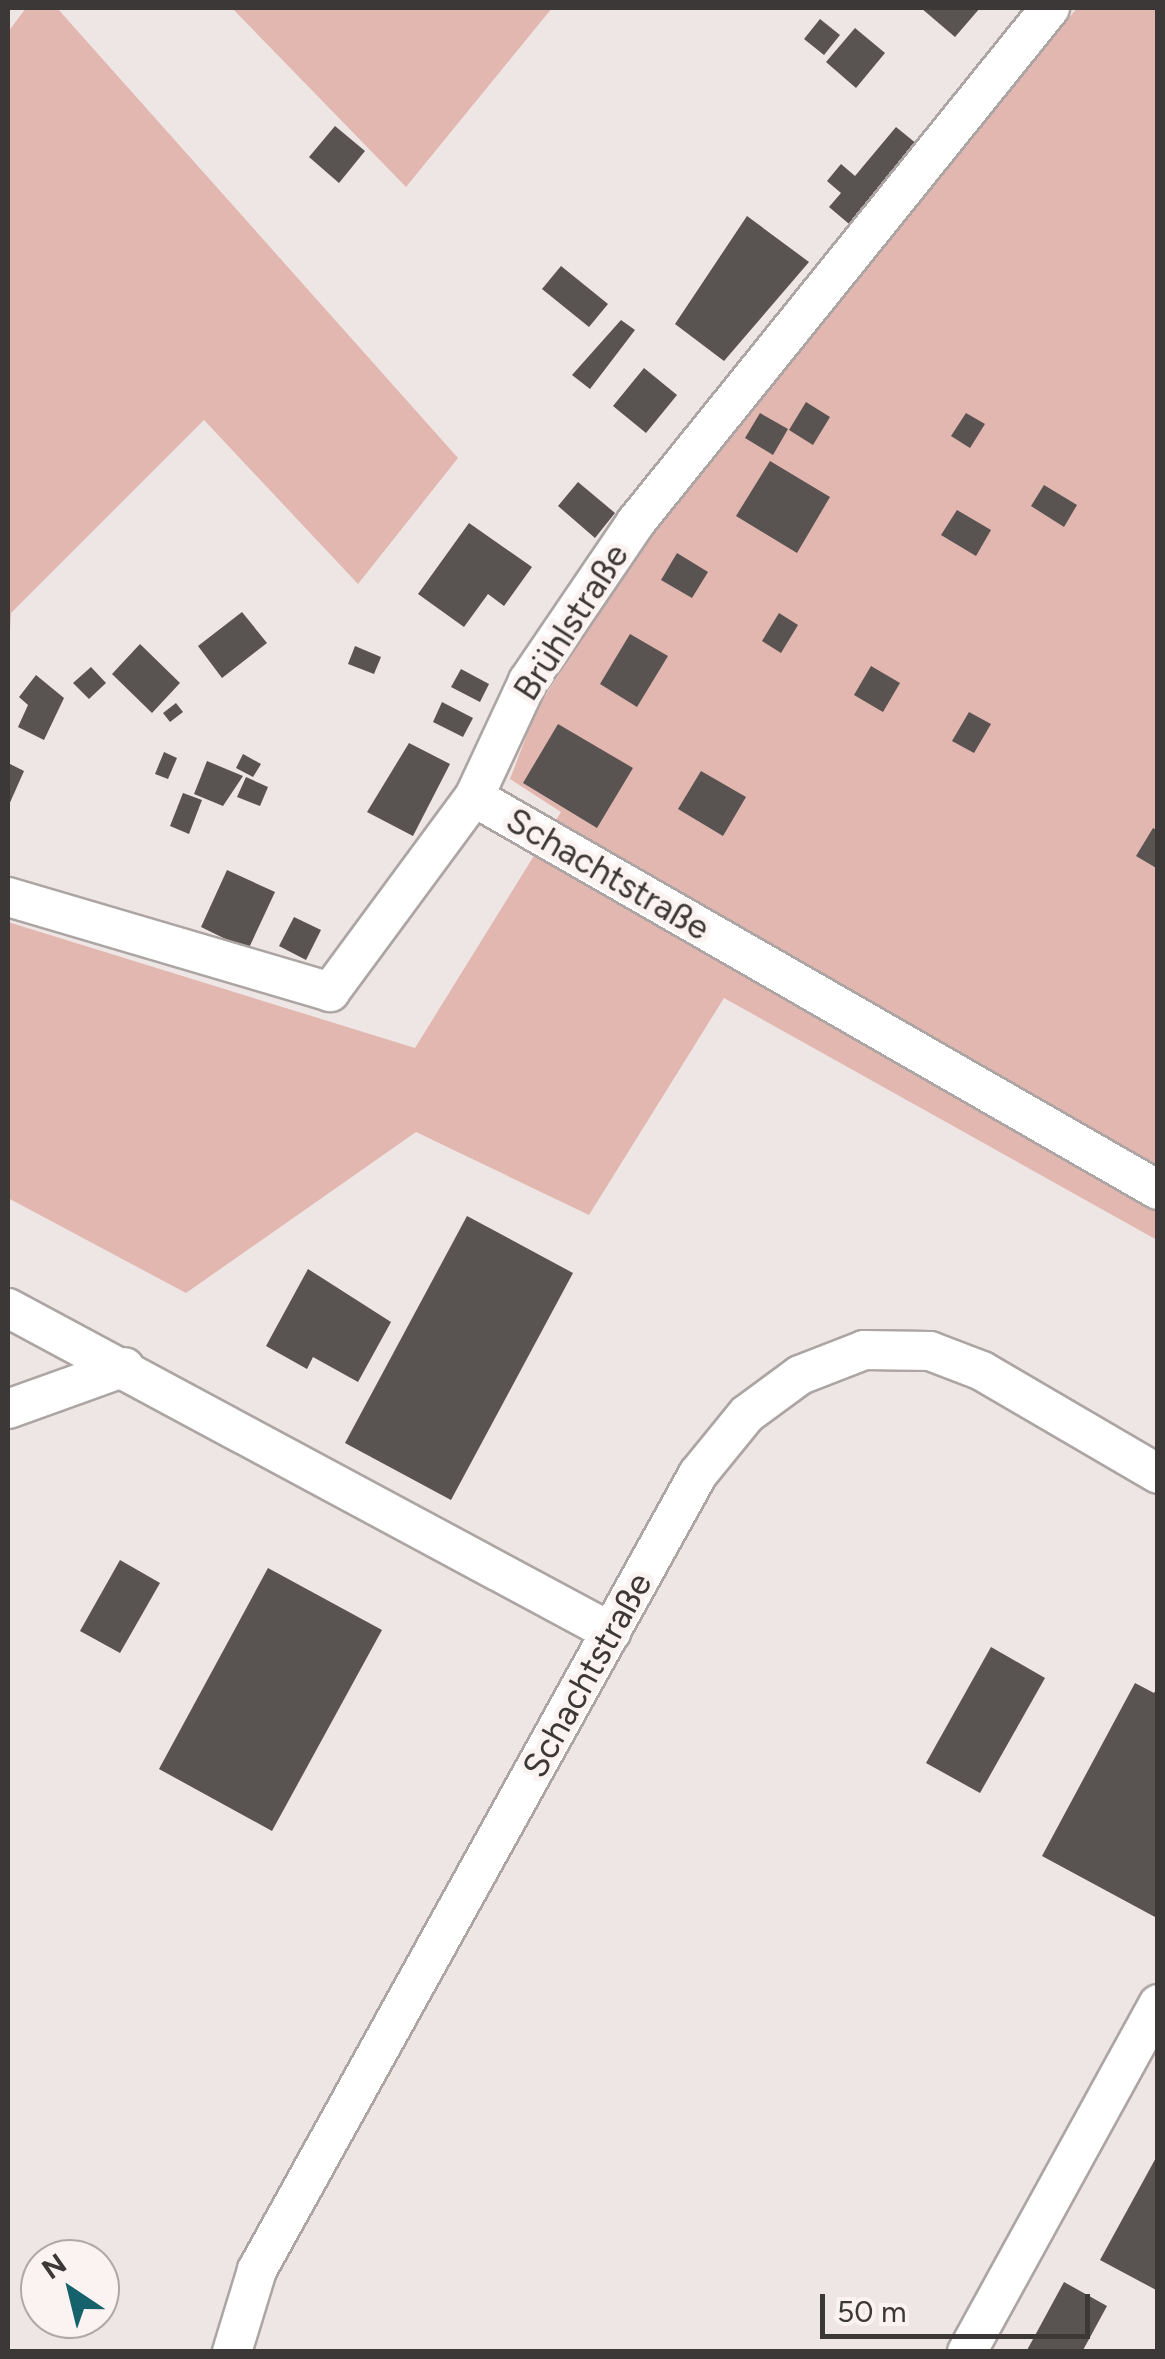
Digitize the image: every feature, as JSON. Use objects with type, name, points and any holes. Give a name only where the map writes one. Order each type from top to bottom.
[{"type":"street","name":"Brühlstraße","points":[[8,897],[330,992],[474,797],[528,681],[636,522],[1050,8]]},
{"type":"street","name":"Schachtstraße","points":[[474,797],[1158,1190]]},
{"type":"street","points":[[8,1308],[125,1366],[611,1632]]},
{"type":"street","name":"Schachtstraße","points":[[232,2352],[258,2270],[698,1474],[747,1414],[800,1374],[864,1350],[930,1351],[982,1371],[1158,1474]]},
{"type":"street","points":[[8,1409],[125,1366]]},
{"type":"street","points":[[967,2352],[1158,2004]]},
{"type":"shaded area","points":[[26,8],[57,8],[458,458],[358,584],[204,420],[11,613],[8,665],[8,32]]},
{"type":"shaded area","points":[[232,8],[552,8],[406,187]]},
{"type":"shaded area","points":[[1077,8],[1157,8],[1157,1240],[724,998],[589,1215],[416,1132],[186,1293],[8,1198],[8,922],[415,1048],[561,812],[510,779],[537,708],[658,523]]},
{"type":"building","points":[[921,8],[980,8],[955,37]]},
{"type":"building","points":[[820,19],[840,35],[824,55],[804,39]]},
{"type":"building","points":[[855,28],[885,53],[856,88],[826,62]]},
{"type":"building","points":[[335,126],[365,151],[339,183],[309,157]]},
{"type":"building","points":[[896,127],[928,153],[861,234],[829,207],[841,193],[827,181],[841,164],[855,176]]},
{"type":"building","points":[[747,216],[809,262],[724,361],[675,324]]},
{"type":"building","points":[[561,266],[608,304],[589,327],[542,289]]},
{"type":"building","points":[[621,320],[635,330],[590,389],[572,375]]},
{"type":"building","points":[[644,368],[677,395],[646,433],[613,406]]},
{"type":"building","points":[[806,402],[830,417],[813,445],[789,430]]},
{"type":"building","points":[[760,413],[788,429],[773,455],[745,438]]},
{"type":"building","points":[[966,413],[985,424],[970,448],[951,436]]},
{"type":"building","points":[[770,461],[830,497],[797,553],[736,516]]},
{"type":"building","points":[[578,482],[615,513],[595,538],[558,506]]},
{"type":"building","points":[[1044,485],[1077,505],[1064,527],[1031,506]]},
{"type":"building","points":[[957,510],[991,530],[976,556],[941,535]]},
{"type":"building","points":[[469,523],[532,567],[504,606],[488,594],[464,627],[418,594]]},
{"type":"building","points":[[677,553],[708,572],[692,598],[661,580]]},
{"type":"building","points":[[242,612],[267,643],[222,678],[198,646]]},
{"type":"building","points":[[779,613],[798,625],[781,653],[762,641]]},
{"type":"building","points":[[630,634],[668,656],[637,707],[600,684]]},
{"type":"building","points":[[140,644],[180,683],[152,713],[112,674]]},
{"type":"building","points":[[355,646],[381,657],[374,674],[348,664]]},
{"type":"building","points":[[871,666],[900,683],[883,712],[854,695]]},
{"type":"building","points":[[91,667],[106,683],[89,699],[73,683]]},
{"type":"building","points":[[461,669],[489,684],[480,702],[451,687]]},
{"type":"building","points":[[36,675],[64,698],[44,740],[18,727],[28,705],[19,697]]},
{"type":"building","points":[[442,702],[473,718],[463,737],[433,722]]},
{"type":"building","points":[[176,703],[183,712],[170,722],[163,713]]},
{"type":"building","points":[[969,712],[991,724],[974,753],[952,741]]},
{"type":"building","points":[[558,724],[633,768],[597,828],[523,783]]},
{"type":"building","points":[[409,743],[450,764],[413,836],[367,812]]},
{"type":"building","points":[[164,752],[177,758],[168,779],[155,774]]},
{"type":"building","points":[[243,754],[261,764],[253,777],[236,768]]},
{"type":"building","points":[[207,761],[243,776],[223,806],[194,794]]},
{"type":"building","points":[[8,763],[24,771],[8,807]]},
{"type":"building","points":[[701,771],[746,797],[723,836],[678,809]]},
{"type":"building","points":[[246,777],[268,787],[260,806],[237,797]]},
{"type":"building","points":[[183,793],[202,800],[189,834],[170,826]]},
{"type":"building","points":[[1153,828],[1158,831],[1158,869],[1136,856]]},
{"type":"building","points":[[227,870],[275,892],[248,950],[201,927]]},
{"type":"building","points":[[294,917],[321,930],[306,960],[279,946]]},
{"type":"building","points":[[467,1216],[573,1273],[451,1500],[345,1443]]},
{"type":"building","points":[[308,1269],[391,1322],[358,1382],[313,1357],[307,1369],[266,1346]]},
{"type":"building","points":[[120,1560],[160,1583],[120,1653],[80,1631]]},
{"type":"building","points":[[268,1568],[382,1630],[272,1831],[159,1769]]},
{"type":"building","points":[[991,1647],[1045,1678],[980,1793],[926,1763]]},
{"type":"building","points":[[1135,1683],[1154,1693],[1158,1686],[1155,1917],[1042,1856]]},
{"type":"building","points":[[1158,2154],[1158,2291],[1100,2260]]},
{"type":"building","points":[[1064,2282],[1107,2306],[1082,2352],[1026,2352]]}]
